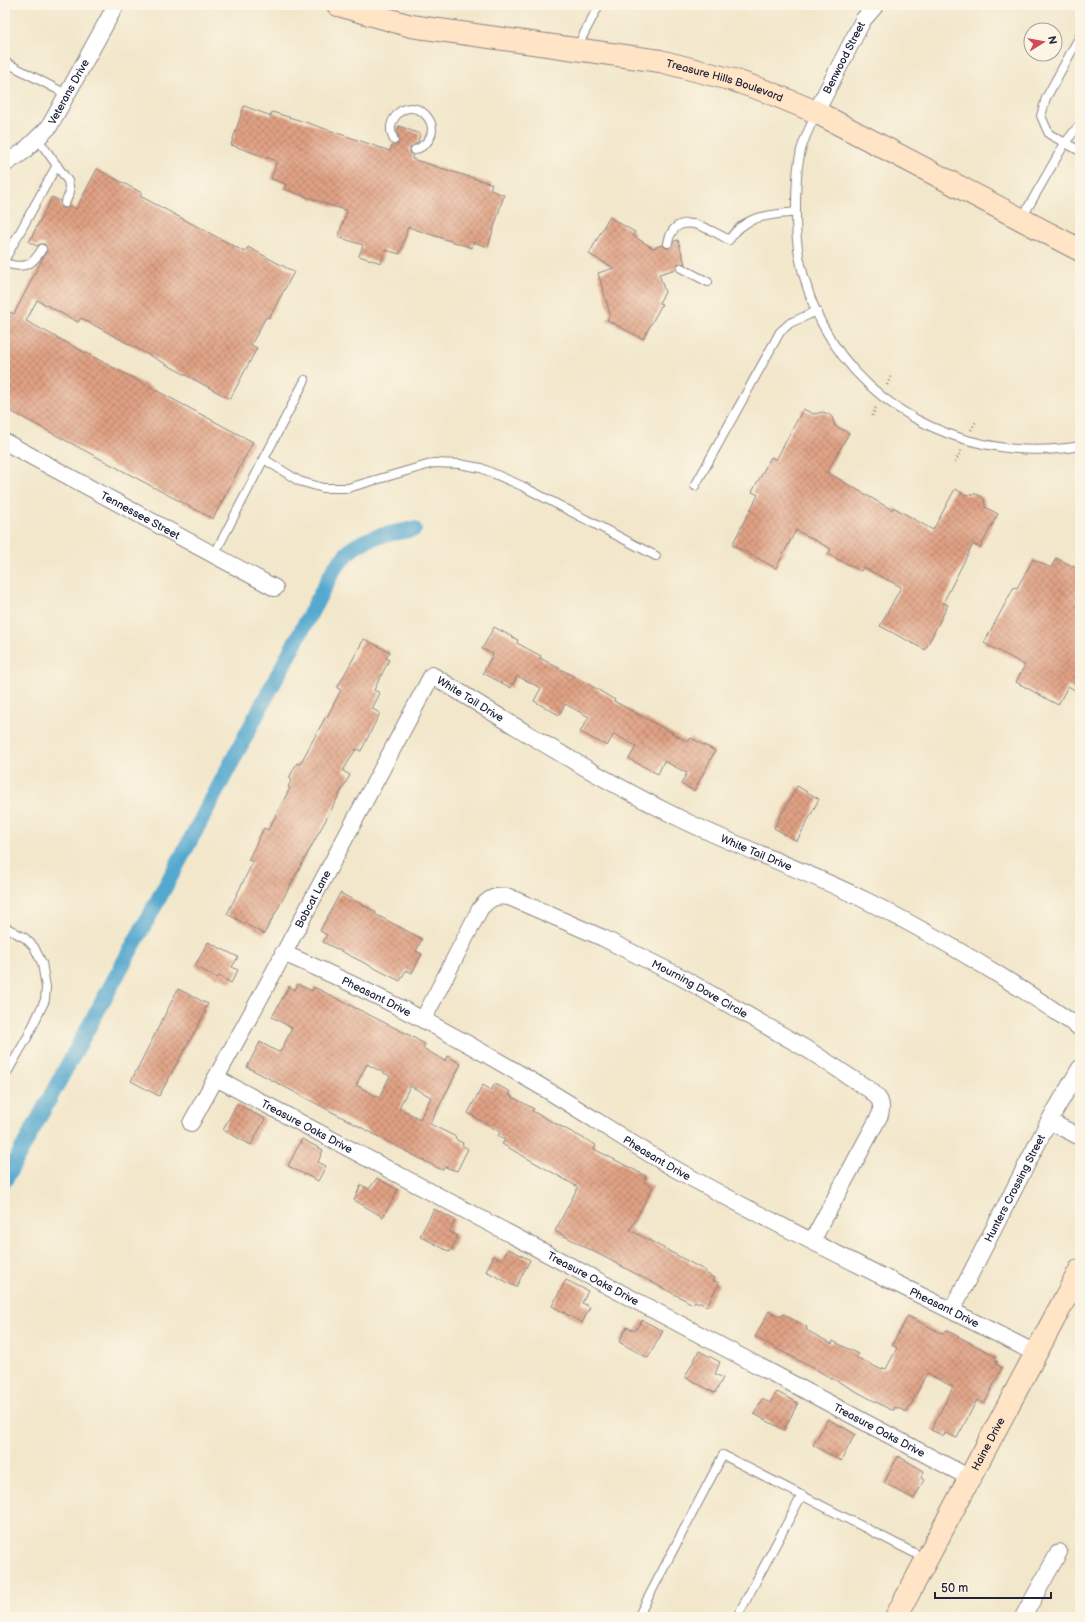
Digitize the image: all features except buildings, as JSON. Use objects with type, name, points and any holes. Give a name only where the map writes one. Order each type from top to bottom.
[{"type":"street","name":"Veterans Drive","points":[[5,164],[23,152],[38,139],[52,122],[68,95],[115,5]]},
{"type":"street","name":"Treasure Hills Boulevard","points":[[338,5],[411,26],[660,61],[697,69],[768,92],[816,112],[1021,221],[1080,250]]},
{"type":"street","name":"Benwood Street","points":[[816,112],[863,20],[876,5]]},
{"type":"street","name":"Tennessee Street","points":[[5,442],[275,588]]},
{"type":"street","name":"Bobcat Lane","points":[[191,1122],[432,675]]},
{"type":"street","name":"White Tail Drive","points":[[432,675],[540,741],[628,791],[684,820],[823,880],[887,912],[1006,979],[1080,1028]]},
{"type":"street","name":"Mourning Dove Circle","points":[[423,1020],[480,909],[487,900],[497,895],[509,897],[638,955],[749,1015],[870,1090],[878,1097],[882,1105],[880,1115],[812,1241]]},
{"type":"street","name":"Pheasant Drive","points":[[283,953],[423,1020],[534,1082],[675,1169],[750,1210],[952,1310],[1037,1354]]},
{"type":"street","name":"Hunters Crossing Street","points":[[952,1310],[1049,1121],[1080,1068]]},
{"type":"street","name":"Treasure Oaks Drive","points":[[216,1078],[970,1478]]},
{"type":"street","points":[[1049,1121],[1080,1138]]},
{"type":"street","name":"Haine Drive","points":[[896,1617],[1037,1354],[1080,1270]]},
{"type":"street","points":[[1023,1617],[1059,1552]]},
{"type":"lane","points":[[576,48],[599,5]]},
{"type":"lane","points":[[1080,36],[1046,98],[1041,116],[1049,134],[1080,151]]},
{"type":"lane","points":[[5,62],[68,95]]},
{"type":"lane","points":[[394,140],[390,127],[396,115],[408,108],[421,110],[430,121],[432,134],[424,146],[415,150]]},
{"type":"lane","points":[[816,112],[800,154],[796,190],[797,241],[807,286],[822,324],[849,364],[875,390],[926,426],[962,439],[1006,449],[1059,450],[1080,446]]},
{"type":"lane","points":[[1021,221],[1065,143],[1080,124]]},
{"type":"lane","points":[[38,139],[68,181],[70,192],[65,203]]},
{"type":"lane","points":[[5,260],[57,165]]},
{"type":"lane","points":[[668,243],[670,234],[685,224],[696,224],[730,240],[736,230],[746,222],[757,217],[796,212]]},
{"type":"lane","points":[[5,263],[15,266],[24,266],[35,260],[42,249]]},
{"type":"lane","points":[[681,268],[708,282]]},
{"type":"lane","points":[[695,486],[780,332],[790,323],[817,311]]},
{"type":"lane","points":[[214,555],[305,380]]},
{"type":"lane","points":[[264,459],[299,480],[324,488],[348,488],[434,463],[459,464],[481,468],[522,486],[656,556]]},
{"type":"lane","points":[[5,927],[25,938],[34,947],[42,963],[46,987],[45,1000],[6,1077]]},
{"type":"lane","points":[[638,1617],[723,1455],[927,1559]]},
{"type":"lane","points":[[737,1617],[802,1495]]},
{"type":"waterway","points":[[5,1180],[183,854],[334,569],[350,551],[362,542],[384,535],[414,529]]}]
